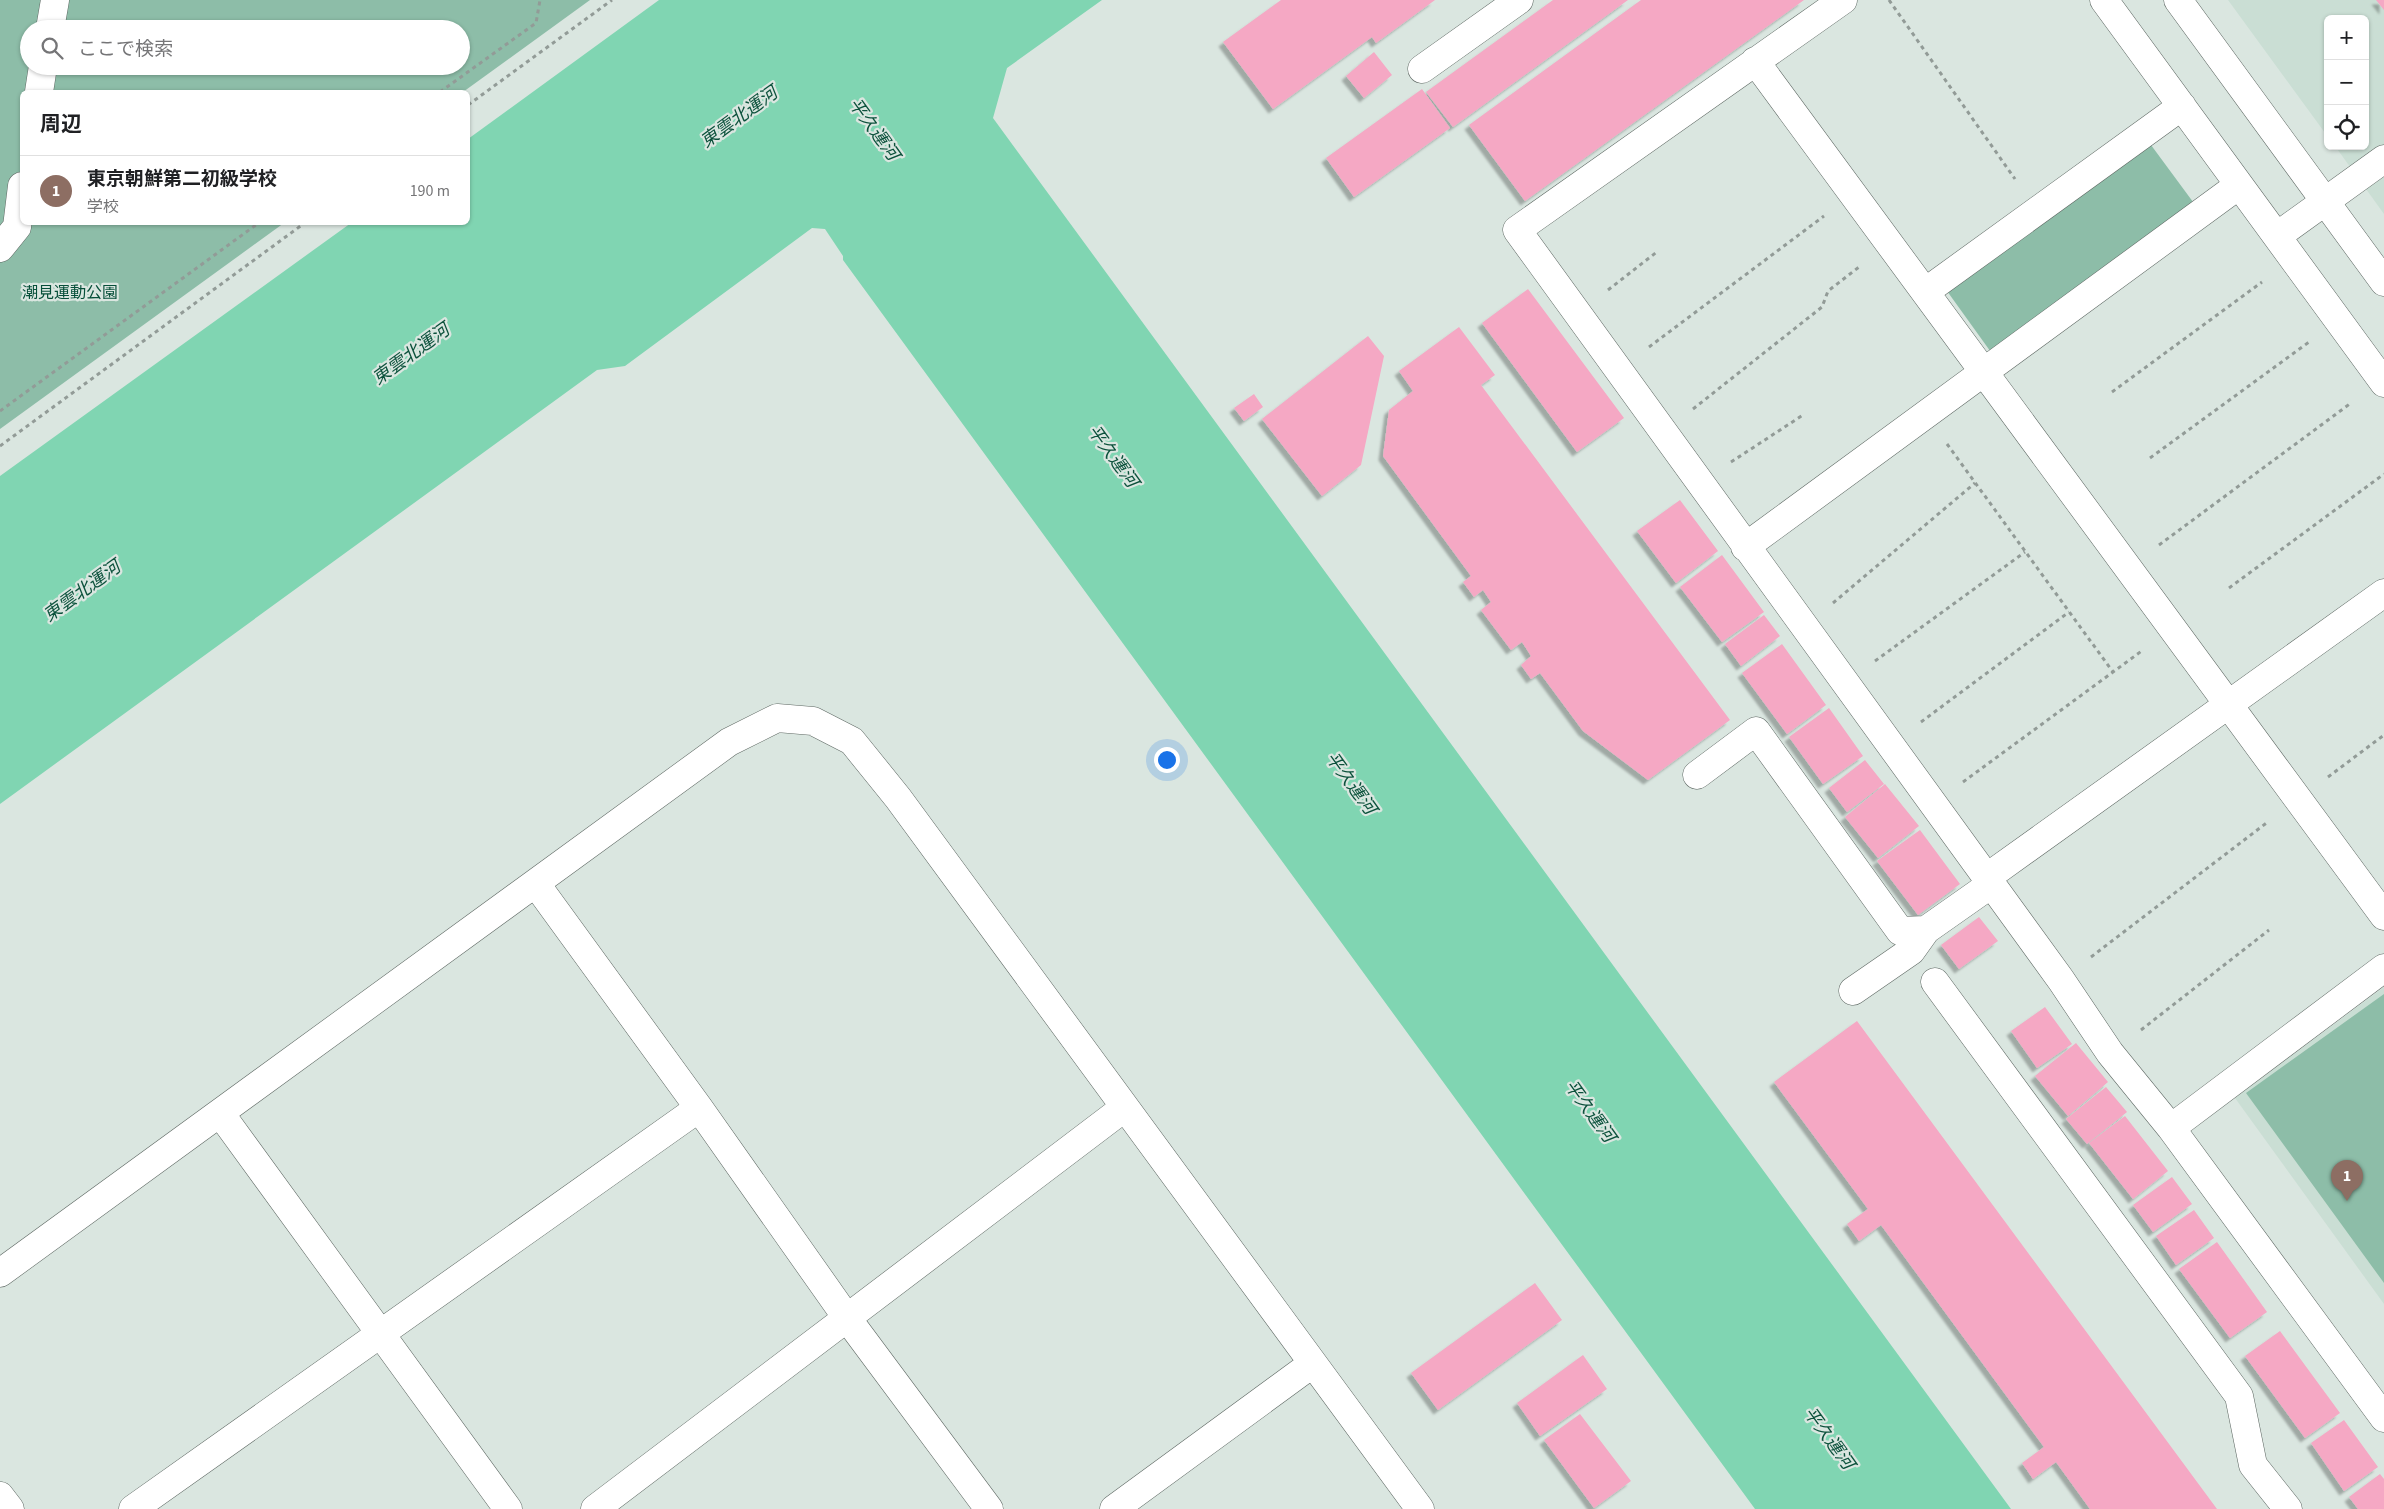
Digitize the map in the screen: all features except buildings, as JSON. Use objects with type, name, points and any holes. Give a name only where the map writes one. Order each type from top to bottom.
[{"type":"street","points":[[52,20],[55,0]]},
{"type":"street","points":[[1422,69],[1519,0]]},
{"type":"street","points":[[1843,0],[1517,230],[1932,805],[2061,980],[2110,1053],[2171,1128],[2384,1418]]},
{"type":"street","points":[[2104,0],[2383,382]]},
{"type":"street","points":[[2178,0],[2384,282]]},
{"type":"street","points":[[1756,60],[2384,916]]},
{"type":"street","points":[[39,90],[42,75]]},
{"type":"street","points":[[1925,292],[2182,106]]},
{"type":"street","points":[[2277,236],[2384,159]]},
{"type":"street","points":[[1745,547],[2239,185]]},
{"type":"street","points":[[0,248],[16,227],[20,200]]},
{"type":"street","points":[[1853,992],[1911,950],[1926,930],[1988,882],[2384,593]]},
{"type":"street","points":[[0,1273],[729,742],[778,718],[813,721],[852,742],[898,798],[1420,1509]]},
{"type":"street","points":[[1697,775],[1756,732],[1900,931],[1926,930]]},
{"type":"street","points":[[536,884],[699,1108],[847,1318],[989,1509]]},
{"type":"street","points":[[2171,1128],[2384,968]]},
{"type":"street","points":[[1935,982],[2238,1396],[2253,1465],[2288,1509]]},
{"type":"street","points":[[133,1509],[380,1332],[699,1108]]},
{"type":"street","points":[[595,1509],[1124,1108]]},
{"type":"street","points":[[220,1113],[508,1509]]},
{"type":"street","points":[[1114,1509],[1312,1364]]},
{"type":"street","points":[[0,1496],[10,1509]]},
{"type":"path","points":[[470,70],[536,23],[540,0]]},
{"type":"path","points":[[470,104],[612,0]]},
{"type":"path","points":[[1888,0],[2037,211]]},
{"type":"path","points":[[443,90],[464,75]]},
{"type":"path","points":[[1618,370],[1853,194]]},
{"type":"path","points":[[0,411],[256,225]]},
{"type":"path","points":[[0,446],[302,225]]},
{"type":"path","points":[[1663,433],[1822,307],[1828,291],[1890,244]]},
{"type":"path","points":[[1577,314],[1658,252]]},
{"type":"path","points":[[2112,392],[2294,259]]},
{"type":"path","points":[[2150,458],[2339,321]]},
{"type":"path","points":[[2128,568],[2383,382]]},
{"type":"path","points":[[1699,482],[1803,415]]},
{"type":"path","points":[[1926,415],[2113,672]]},
{"type":"path","points":[[2228,588],[2384,474]]},
{"type":"path","points":[[1804,627],[1976,483]]},
{"type":"path","points":[[1844,683],[2025,552]]},
{"type":"path","points":[[1889,745],[2069,612]]},
{"type":"path","points":[[1932,805],[2172,628]]},
{"type":"path","points":[[2061,980],[2384,735]]},
{"type":"path","points":[[2110,1053],[2269,930]]},
{"type":"shaded area","points":[[2228,0],[2384,0],[2384,214],[2338,150],[2369,150],[2369,15],[2324,15],[2324,132]]},
{"type":"shaded area","points":[[2384,987],[2384,1304],[2235,1098]]},
{"type":"green space","name":"潮見運動公園","points":[[0,0],[590,0],[466,90],[20,90],[20,225],[281,225],[0,429]]},
{"type":"green space","points":[[2151,145],[2196,206],[1993,355],[1947,291]]},
{"type":"green space","points":[[2384,994],[2384,1283],[2246,1093]]},
{"type":"water","points":[[659,0],[1102,0],[1007,68],[993,118],[2011,1509],[1755,1509],[843,260],[843,256],[825,229],[812,228],[625,366],[597,370],[0,804],[0,476],[348,225],[470,225],[470,138]]},
{"type":"place","name":"東京朝鮮第二初級学校","points":[[2347,1201]]},
{"type":"water label","name":"東雲北運河","points":[[739,117]]},
{"type":"water label","name":"平久運河","points":[[874,129]]},
{"type":"water label","name":"東雲北運河","points":[[411,354]]},
{"type":"water label","name":"平久運河","points":[[1113,456]]},
{"type":"water label","name":"東雲北運河","points":[[82,591]]},
{"type":"water label","name":"平久運河","points":[[1351,783]]},
{"type":"water label","name":"平久運河","points":[[1590,1111]]},
{"type":"water label","name":"平久運河","points":[[1829,1438]]}]
